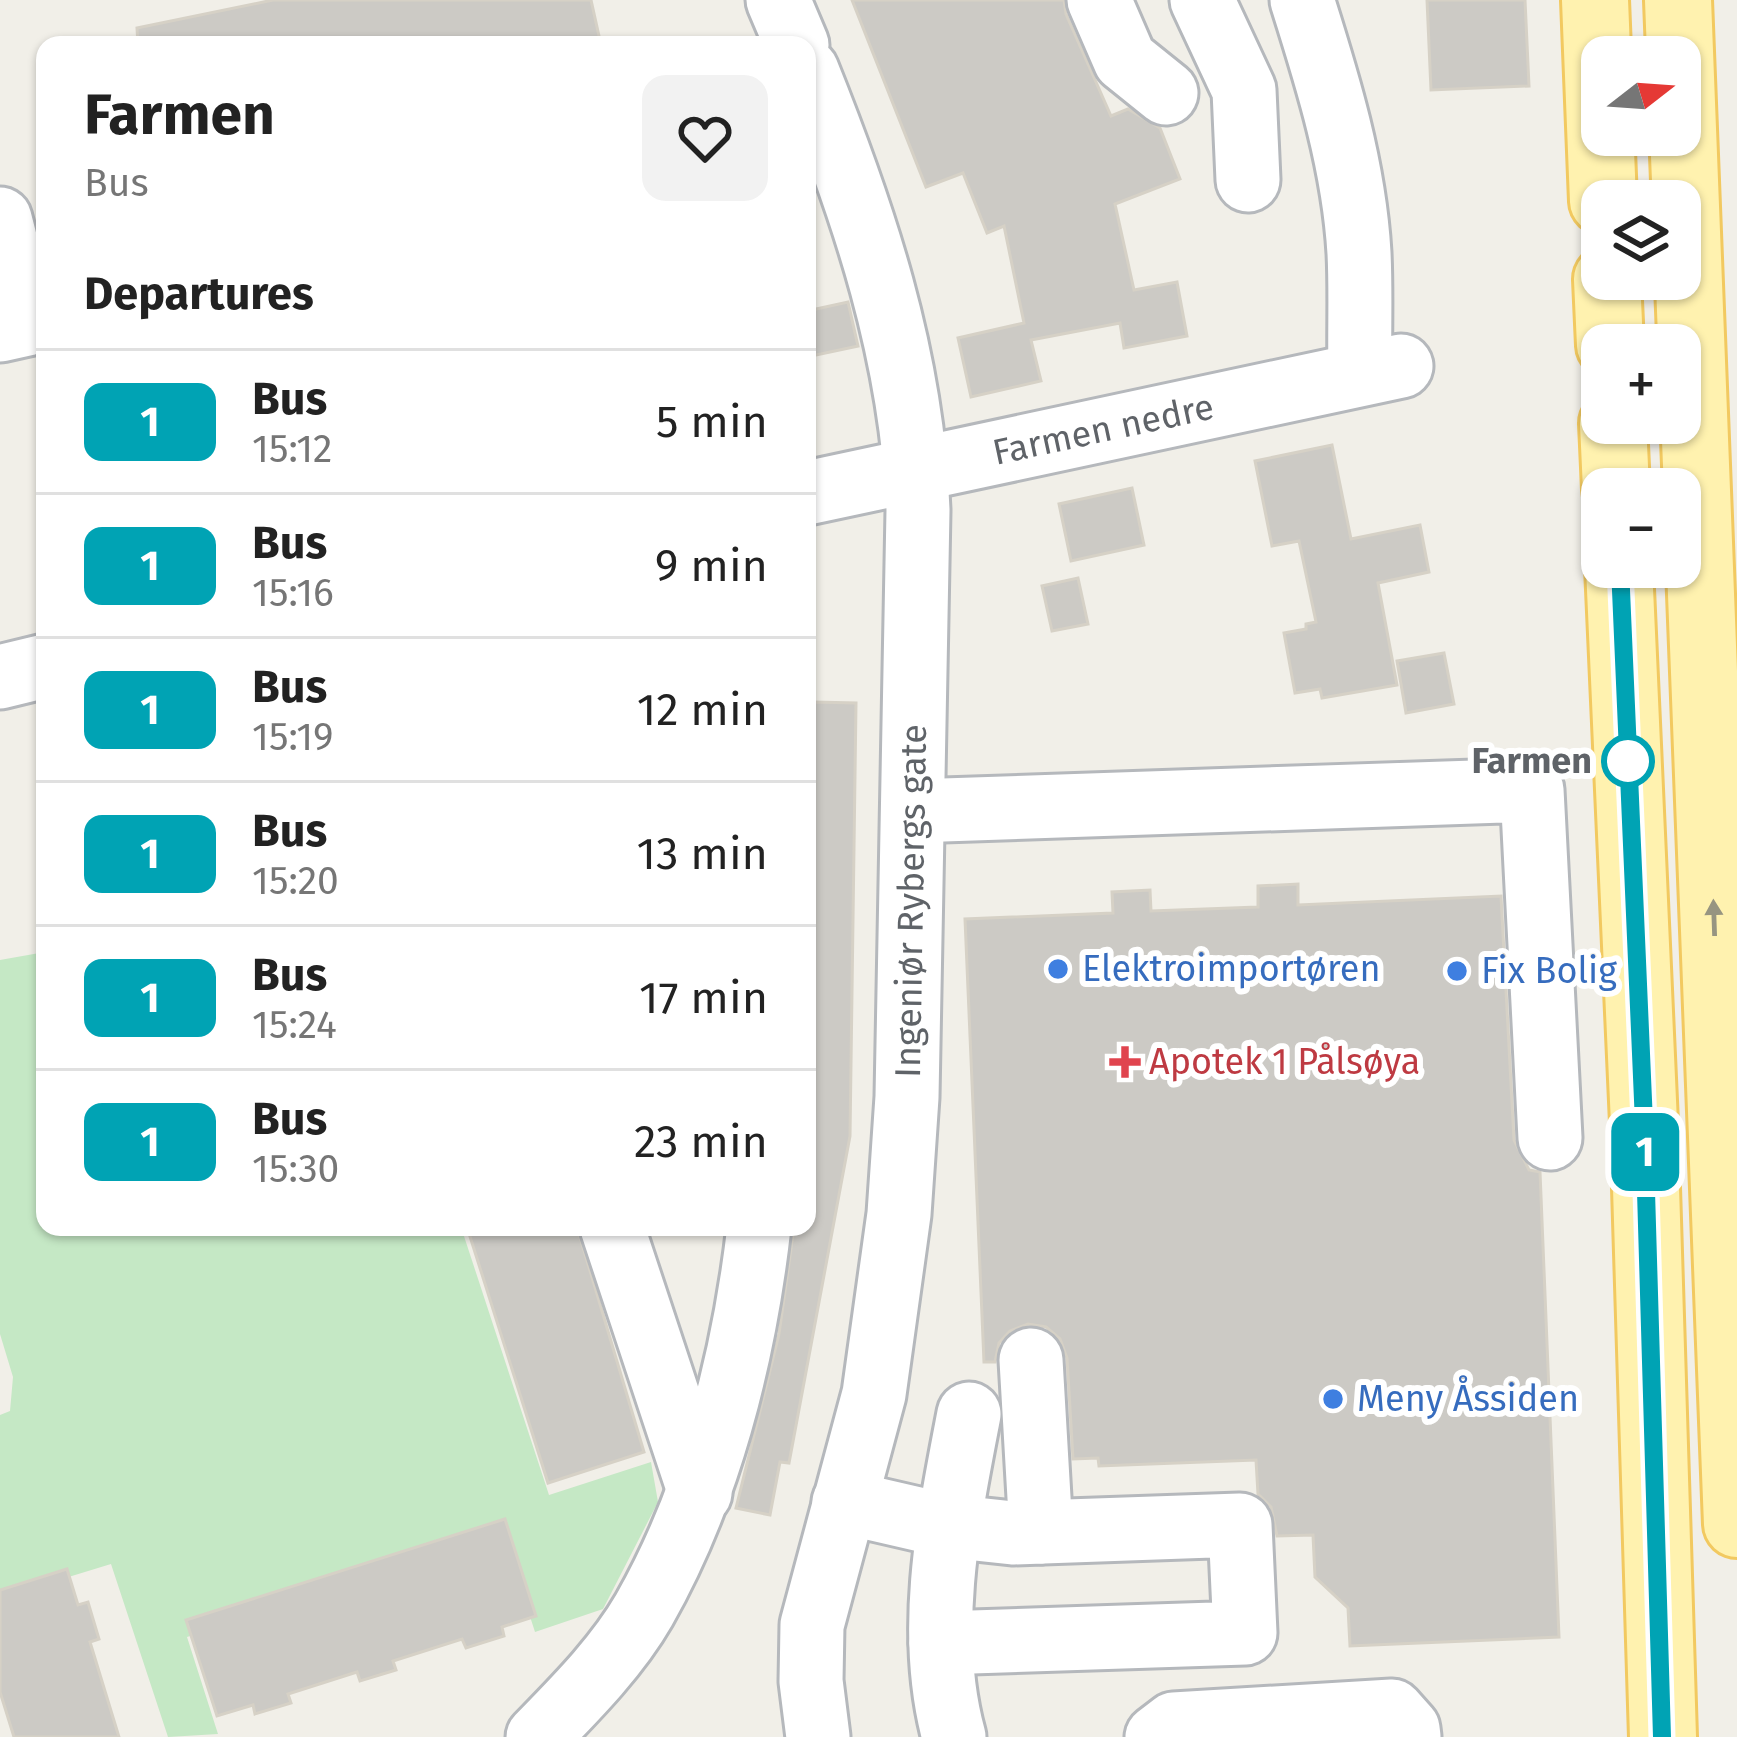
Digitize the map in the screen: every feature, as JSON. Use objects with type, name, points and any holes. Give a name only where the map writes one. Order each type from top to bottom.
[{"type":"main road","points":[[1595,0],[1603,180]]},
{"type":"main road","points":[[1678,0],[1737,1524]]},
{"type":"main road","points":[[1620,588],[1645,1146],[1663,1737]]},
{"type":"main road","points":[[1628,1737],[1629,1687],[1659,1652]]},
{"type":"street","points":[[778,0],[793,36]]},
{"type":"street","points":[[1202,0],[1244,90],[1248,180]]},
{"type":"street","name":"Farmen nedre","points":[[816,491],[1380,370],[1348,169],[1328,80],[1302,0]]},
{"type":"street","points":[[1103,1],[1125,60],[1166,93]]},
{"type":"street","name":"Ingeniør Rybergs gate","points":[[816,94],[879,268],[899,348],[916,468],[917,653],[907,1097],[899,1214],[874,1394],[812,1624],[811,1681],[818,1737]]},
{"type":"street","points":[[0,219],[27,323],[0,330]]},
{"type":"street","points":[[0,676],[36,668]]},
{"type":"street","points":[[913,811],[1532,790],[1550,1138]]},
{"type":"street","points":[[616,1236],[700,1493]]},
{"type":"street","points":[[538,1737],[582,1692],[643,1613],[700,1493],[727,1397],[757,1236]]},
{"type":"street","points":[[1017,1361],[1027,1533]]},
{"type":"street","points":[[954,1737],[940,1642],[948,1526],[969,1414]]},
{"type":"street","points":[[844,1502],[948,1526],[1027,1533],[1240,1525],[1245,1633],[940,1642]]},
{"type":"street","points":[[1157,1737],[1174,1724],[1392,1711],[1408,1729],[1408,1737]]},
{"type":"green space","points":[[36,954],[36,1236],[464,1236],[549,1495],[651,1462],[658,1502],[603,1609],[535,1632],[504,1536],[187,1637],[218,1734],[168,1737],[111,1564],[0,1598],[0,1415],[10,1411],[13,1377],[0,1334],[0,960]]},
{"type":"building","points":[[273,0],[591,0],[599,36],[137,36],[137,28]]},
{"type":"building","points":[[852,0],[1064,0],[1111,116],[1128,109],[1160,128],[1180,179],[1115,204],[1134,290],[1177,282],[1187,336],[1124,348],[1120,323],[1031,340],[1041,381],[971,397],[958,338],[1024,323],[1004,226],[987,233],[963,173],[926,187]]},
{"type":"building","points":[[1427,0],[1525,0],[1529,86],[1431,90]]},
{"type":"building","points":[[848,302],[858,346],[816,355],[816,309]]},
{"type":"building","points":[[1332,445],[1351,539],[1420,525],[1429,572],[1378,583],[1397,685],[1322,698],[1320,689],[1295,693],[1284,633],[1316,622],[1299,541],[1272,546],[1255,461]]},
{"type":"building","points":[[1132,488],[1144,545],[1071,561],[1059,504]]},
{"type":"building","points":[[1078,578],[1088,624],[1052,631],[1042,586]]},
{"type":"building","points":[[1444,653],[1454,704],[1406,713],[1397,661]]},
{"type":"building","points":[[816,702],[856,703],[850,1136],[789,1463],[780,1462],[770,1515],[736,1508],[779,1334],[793,1236],[816,1236]]},
{"type":"building","points":[[1298,884],[1298,905],[1501,896],[1514,1140],[1529,1170],[1540,1172],[1559,1637],[1350,1646],[1348,1608],[1315,1577],[1313,1535],[1277,1536],[1271,1507],[1258,1494],[1256,1460],[1099,1466],[1098,1458],[1073,1459],[1067,1358],[1060,1339],[1046,1327],[1028,1324],[1010,1331],[999,1343],[995,1362],[984,1362],[965,919],[1113,913],[1112,892],[1150,890],[1151,911],[1258,907],[1258,886]]},
{"type":"building","points":[[470,1236],[580,1236],[644,1452],[548,1483]]},
{"type":"building","points":[[505,1519],[536,1616],[502,1627],[504,1636],[466,1648],[462,1639],[393,1661],[396,1670],[360,1681],[357,1672],[288,1694],[291,1703],[255,1714],[253,1705],[217,1716],[186,1620]]},
{"type":"building","points":[[67,1569],[78,1605],[88,1602],[99,1639],[90,1642],[119,1737],[14,1737],[0,1692],[0,1590]]},
{"type":"bus line","name":"1","points":[[1621,588],[1644,1123],[1662,1737]]},
{"type":"place","name":"Farmen","points":[[1628,761]]},
{"type":"place","name":"Elektroimportøren","points":[[1058,969]]},
{"type":"place","name":"Fix Bolig","points":[[1457,971]]},
{"type":"place","name":"Apotek 1 Pålsøya","points":[[1125,1062]]},
{"type":"place","name":"Meny Åssiden","points":[[1333,1399]]}]
